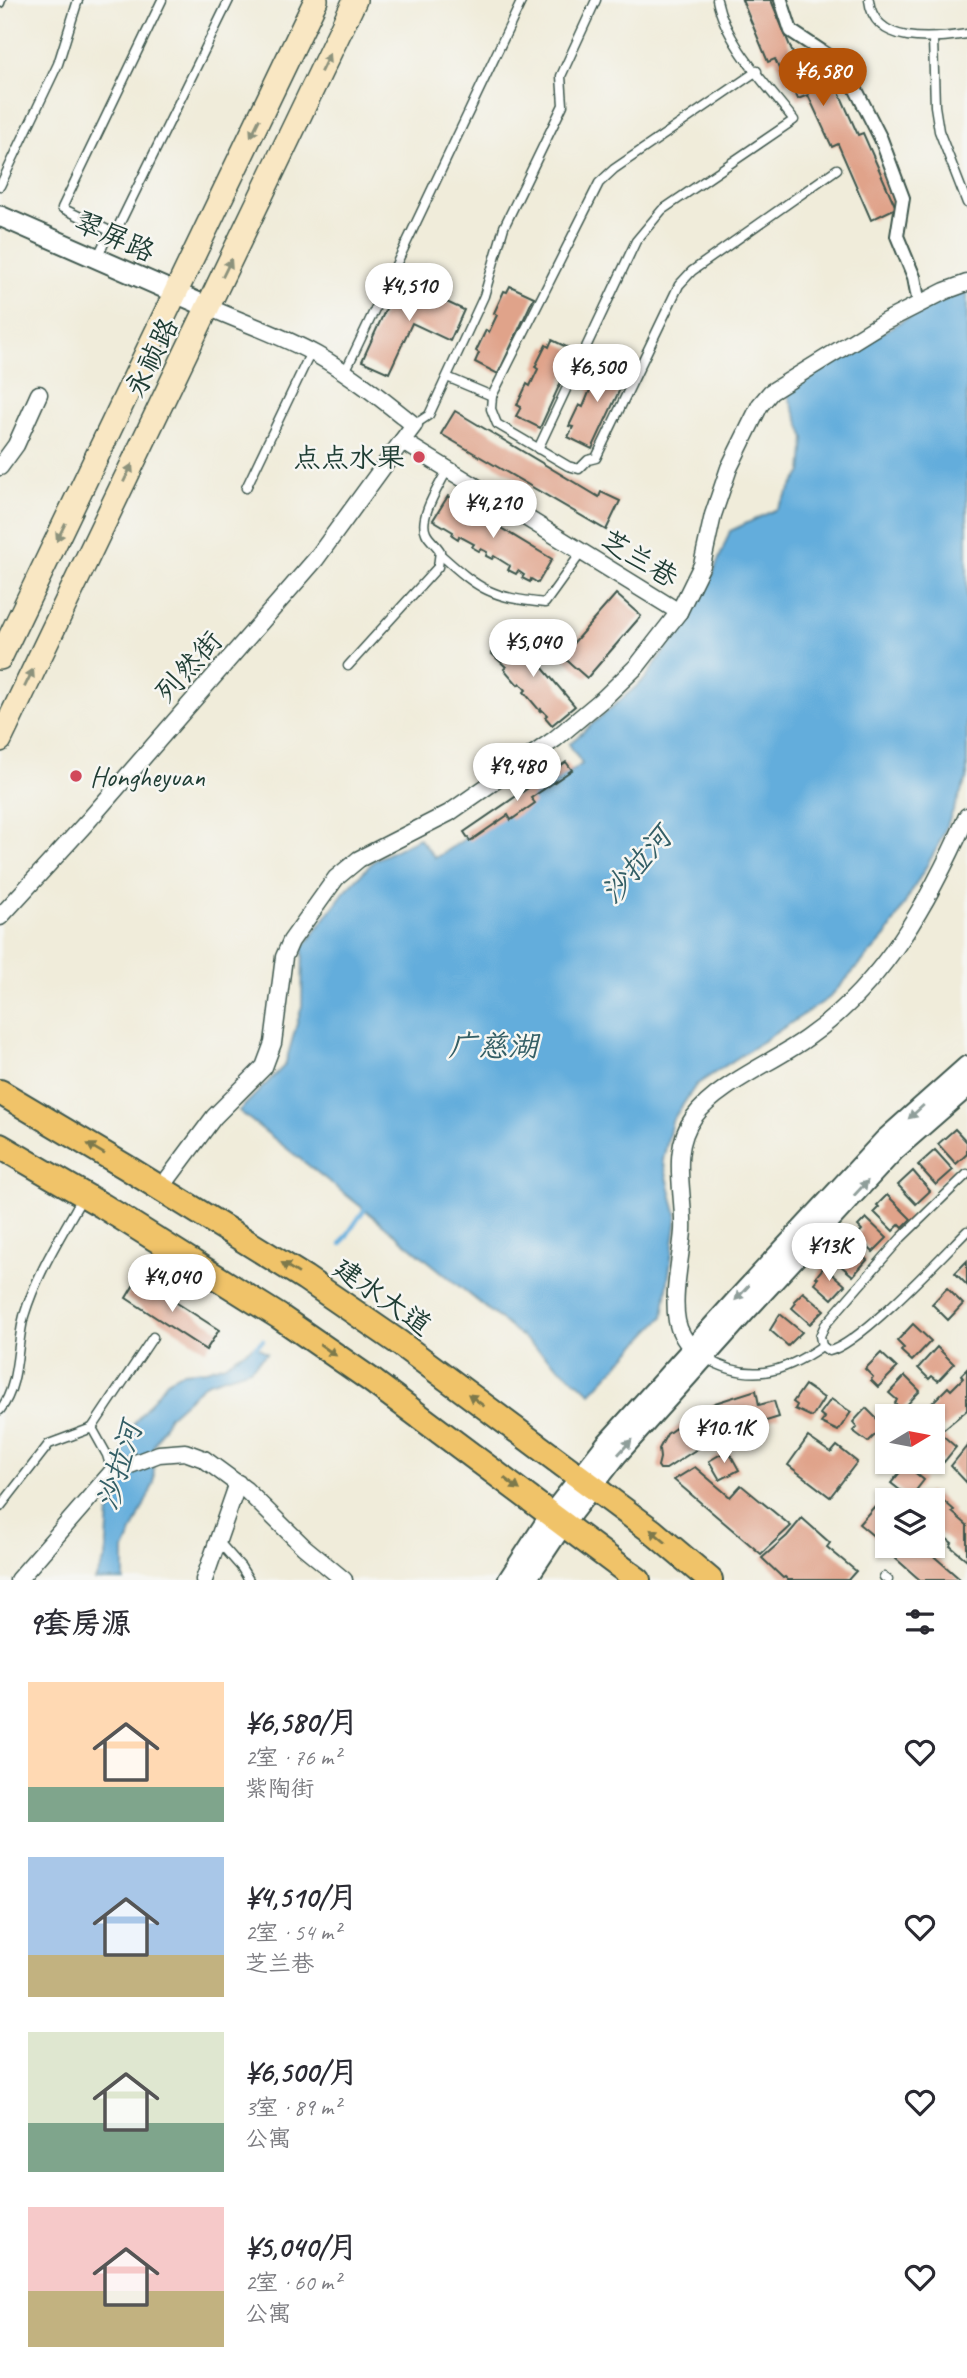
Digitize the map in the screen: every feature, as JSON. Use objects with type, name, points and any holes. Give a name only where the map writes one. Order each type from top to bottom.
[{"type":"main road","name":"永祯路","points":[[0,658],[316,0]]},
{"type":"main road","name":"永祯路","points":[[0,740],[355,0]]},
{"type":"main road","name":"建水大道","points":[[0,1092],[161,1188],[336,1299],[652,1531],[710,1580]]},
{"type":"main road","points":[[0,1146],[290,1324],[371,1380],[638,1580]]},
{"type":"street","points":[[781,0],[791,32],[844,66],[881,139],[903,198],[897,236],[914,277],[919,304]]},
{"type":"street","name":"翠屏路","points":[[0,216],[208,307]]},
{"type":"street","points":[[161,1188],[214,1117],[264,1068],[273,1043],[284,957],[291,941],[337,878],[359,859],[449,813],[555,740],[637,666],[679,612],[702,565],[713,515],[729,468],[760,405],[771,392],[884,322],[967,283]]},
{"type":"street","points":[[208,307],[311,352],[345,372],[414,425],[402,440]]},
{"type":"street","points":[[0,467],[16,445],[39,394]]},
{"type":"street","name":"芝兰巷","points":[[402,440],[679,612]]},
{"type":"street","name":"列然街","points":[[0,917],[88,821],[316,559],[402,440]]},
{"type":"street","points":[[698,1353],[681,1334],[675,1311],[683,1227],[680,1161],[684,1137],[692,1118],[726,1088],[789,1051],[836,1016],[881,967],[916,917],[943,871],[967,816]]},
{"type":"street","points":[[508,1580],[586,1482],[885,1139],[967,1066]]},
{"type":"street","points":[[698,1353],[895,1150],[967,1087]]},
{"type":"street","points":[[18,1580],[112,1472],[159,1454],[184,1452],[197,1455],[238,1483],[263,1505],[303,1548],[338,1578]]},
{"type":"street","points":[[204,1580],[238,1483]]},
{"type":"street","points":[[526,1580],[558,1519]]},
{"type":"lane","points":[[0,186],[58,64],[78,0]]},
{"type":"lane","points":[[162,0],[62,208],[110,231],[117,229],[229,0]]},
{"type":"lane","points":[[345,372],[522,0]]},
{"type":"lane","points":[[414,425],[429,415],[484,296],[504,227],[563,105],[561,76],[596,0]]},
{"type":"lane","points":[[538,449],[643,230],[673,202],[794,120],[728,33],[717,0]]},
{"type":"lane","points":[[869,0],[872,14],[884,27],[897,35],[933,39],[967,34]]},
{"type":"lane","points":[[933,39],[935,106],[939,131],[967,203]]},
{"type":"lane","points":[[757,71],[614,169],[599,183],[492,396],[491,409],[497,424],[568,466],[579,469],[588,460],[596,458],[673,294],[685,277],[837,169]]},
{"type":"lane","points":[[97,258],[110,231]]},
{"type":"lane","points":[[246,488],[311,352]]},
{"type":"lane","points":[[447,377],[492,396]]},
{"type":"lane","points":[[447,470],[426,513],[426,533],[438,546],[441,555],[472,583],[497,596],[545,603],[581,553]]},
{"type":"lane","points":[[348,666],[438,567],[441,555]]},
{"type":"lane","points":[[967,1174],[901,1238],[825,1325],[820,1336],[822,1346],[829,1352],[849,1342],[967,1231]]},
{"type":"lane","points":[[0,1410],[10,1390],[24,1317],[41,1272],[83,1195]]},
{"type":"lane","points":[[0,1507],[49,1444],[92,1428],[153,1337]]},
{"type":"lane","points":[[698,1353],[716,1364],[741,1372],[768,1372],[800,1362],[822,1346]]},
{"type":"lane","points":[[92,1428],[107,1455],[112,1472]]},
{"type":"lane","points":[[218,1541],[249,1580]]},
{"type":"water","name":"广慈湖","points":[[967,288],[967,778],[938,846],[886,936],[829,998],[696,1085],[672,1121],[663,1160],[677,1217],[663,1317],[591,1393],[239,1111],[285,1065],[302,1006],[303,948],[345,891],[375,860],[419,838],[435,858],[582,764],[569,744],[645,679],[707,589],[730,531],[777,509],[802,472],[805,438],[786,390],[904,320]]},
{"type":"water","points":[[255,1345],[267,1353],[250,1369],[206,1383],[169,1416],[153,1447],[154,1483],[124,1550],[124,1580],[95,1580],[106,1557],[110,1496],[130,1429],[167,1381],[183,1372],[206,1370],[225,1364]]},
{"type":"building","points":[[742,0],[771,0],[801,73],[813,67],[822,89],[835,83],[858,135],[863,133],[896,208],[871,220],[838,144],[832,147],[808,95],[798,99],[790,81],[785,83],[775,59],[768,62]]},
{"type":"building","points":[[399,280],[464,310],[450,341],[412,323],[389,373],[362,361]]},
{"type":"building","points":[[510,286],[534,297],[498,374],[475,362],[479,353],[476,351],[497,315],[494,313],[504,291],[507,292]]},
{"type":"building","points":[[552,340],[575,351],[540,428],[516,416],[521,407],[517,405],[527,384],[530,386],[538,369],[535,367],[546,345],[549,347]]},
{"type":"building","points":[[604,361],[628,372],[592,449],[568,437],[573,427],[569,426],[579,405],[583,407],[590,390],[587,388],[598,366],[601,367]]},
{"type":"building","points":[[455,411],[599,497],[601,492],[620,501],[606,530],[441,434]]},
{"type":"building","points":[[448,496],[552,559],[538,583],[522,578],[524,575],[518,571],[516,574],[508,570],[510,566],[494,556],[492,559],[486,556],[487,552],[472,547],[474,544],[459,536],[458,539],[452,535],[453,532],[433,520]]},
{"type":"building","points":[[616,594],[641,616],[587,678],[562,656]]},
{"type":"building","points":[[514,634],[575,706],[552,725],[545,717],[547,715],[541,709],[540,711],[524,692],[526,690],[520,683],[518,685],[504,669],[506,667],[491,653]]},
{"type":"building","points":[[566,762],[572,770],[531,798],[535,803],[511,820],[508,815],[470,841],[464,832]]},
{"type":"building","points":[[955,1129],[967,1142],[967,1154],[956,1164],[938,1144]]},
{"type":"building","points":[[935,1150],[953,1170],[936,1185],[918,1165]]},
{"type":"building","points":[[913,1171],[930,1191],[916,1204],[898,1185]]},
{"type":"building","points":[[887,1195],[911,1219],[903,1227],[900,1224],[893,1231],[874,1212]]},
{"type":"building","points":[[866,1218],[887,1238],[873,1252],[856,1236],[862,1230],[858,1226]]},
{"type":"building","points":[[847,1242],[867,1260],[853,1276],[834,1260],[837,1257],[835,1255]]},
{"type":"building","points":[[967,1261],[967,1285],[955,1273]]},
{"type":"building","points":[[824,1267],[845,1285],[832,1299],[814,1283]]},
{"type":"building","points":[[138,1278],[219,1330],[206,1350],[126,1298]]},
{"type":"building","points":[[947,1288],[963,1304],[948,1320],[932,1304]]},
{"type":"building","points":[[803,1292],[824,1310],[810,1324],[792,1308],[796,1303],[794,1301]]},
{"type":"building","points":[[780,1314],[802,1332],[788,1346],[770,1330]]},
{"type":"building","points":[[913,1324],[931,1341],[912,1361],[901,1351],[904,1348],[897,1341]]},
{"type":"building","points":[[937,1347],[954,1364],[938,1381],[932,1376],[929,1379],[918,1368]]},
{"type":"building","points":[[881,1353],[897,1368],[878,1387],[865,1369]]},
{"type":"building","points":[[967,1369],[967,1410],[945,1428],[945,1404],[932,1403],[948,1387],[951,1390],[963,1378],[961,1375]]},
{"type":"building","points":[[905,1376],[920,1391],[908,1404],[896,1404],[897,1400],[889,1393]]},
{"type":"building","points":[[805,1385],[824,1398],[812,1417],[795,1409],[797,1405],[793,1402]]},
{"type":"building","points":[[756,1390],[759,1405],[774,1401],[779,1417],[731,1432],[666,1469],[660,1469],[659,1449],[667,1434],[715,1403]]},
{"type":"building","points":[[831,1399],[851,1412],[838,1431],[821,1423],[825,1418],[820,1414]]},
{"type":"building","points":[[866,1408],[875,1417],[875,1435],[868,1442],[853,1431],[857,1427],[853,1422]]},
{"type":"building","points":[[808,1437],[831,1453],[837,1446],[857,1462],[830,1497],[788,1465]]},
{"type":"building","points":[[945,1437],[956,1447],[945,1461]]},
{"type":"building","points":[[967,1446],[967,1483],[951,1466]]},
{"type":"building","points":[[728,1450],[739,1470],[720,1480],[709,1461]]},
{"type":"building","points":[[695,1467],[730,1497],[741,1485],[791,1526],[761,1554],[674,1480]]},
{"type":"building","points":[[898,1474],[917,1474],[924,1480],[918,1488],[897,1488],[891,1483]]},
{"type":"building","points":[[945,1502],[967,1525],[967,1560],[950,1546],[952,1543],[945,1537]]},
{"type":"building","points":[[874,1507],[875,1508],[875,1537],[859,1524]]},
{"type":"building","points":[[802,1518],[830,1543],[827,1547],[856,1571],[848,1580],[788,1580],[762,1558],[787,1536]]},
{"type":"building","points":[[895,1558],[936,1558],[961,1580],[920,1580]]},
{"type":"waterway","name":"沙拉河","points":[[341,1244],[366,1207]]},
{"type":"waterway","name":"沙拉河","points":[[254,1348],[263,1340]]},
{"type":"place","name":"点点水果","points":[[419,457]]},
{"type":"place","name":"Hongheyuan","points":[[76,776]]}]
